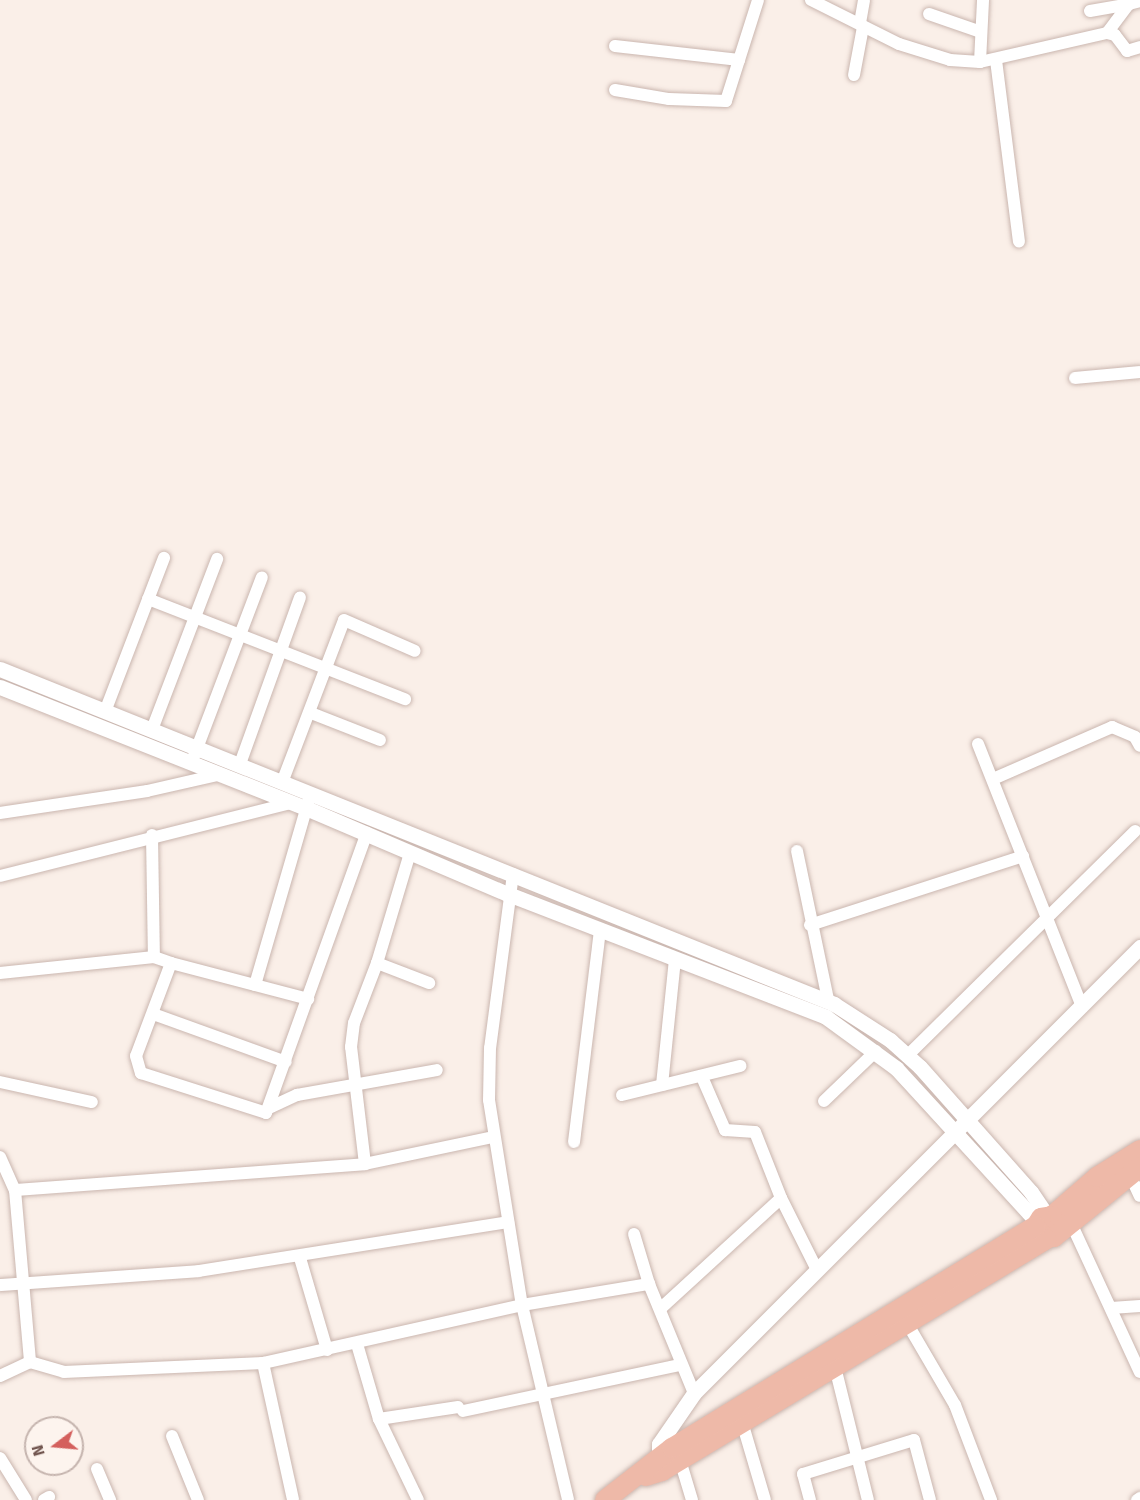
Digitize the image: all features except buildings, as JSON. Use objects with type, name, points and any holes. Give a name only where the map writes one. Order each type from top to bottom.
[{"type":"highway","points":[[659,1465],[680,1460],[907,1323],[1050,1225],[1097,1177],[1140,1150]]},
{"type":"highway","points":[[605,1500],[632,1481],[1135,1171]]},
{"type":"street","points":[[615,90],[669,99],[726,101],[758,0]]},
{"type":"street","points":[[811,0],[862,25],[950,60],[980,62],[996,60],[1107,33],[1115,35],[1127,51],[1140,47]]},
{"type":"street","points":[[854,75],[864,0]]},
{"type":"street","points":[[980,62],[983,0]]},
{"type":"street","points":[[1090,11],[1135,3]]},
{"type":"street","points":[[1107,33],[1135,3]]},
{"type":"street","points":[[929,14],[981,32]]},
{"type":"street","points":[[615,46],[739,60]]},
{"type":"street","points":[[996,60],[1019,242]]},
{"type":"street","points":[[1075,378],[1140,372]]},
{"type":"street","points":[[106,709],[164,558]]},
{"type":"street","points":[[153,727],[217,559]]},
{"type":"street","points":[[192,763],[238,634],[262,577]]},
{"type":"street","points":[[240,764],[300,597]]},
{"type":"street","points":[[148,599],[405,699]]},
{"type":"street","points":[[283,780],[311,713],[325,667],[344,620],[415,651]]},
{"type":"street","points":[[0,669],[197,744],[240,764],[828,1000],[908,1055],[962,1127],[987,1170],[1050,1225],[1111,1308],[1138,1365]]},
{"type":"street","points":[[0,687],[306,808],[508,894],[826,1017],[876,1051],[962,1127]]},
{"type":"street","points":[[311,713],[380,740]]},
{"type":"street","points":[[993,779],[1112,727],[1135,737],[1140,746]]},
{"type":"street","points":[[978,744],[1083,1007]]},
{"type":"street","points":[[0,813],[221,774]]},
{"type":"street","points":[[255,985],[311,791]]},
{"type":"street","points":[[0,876],[152,835],[290,802]]},
{"type":"street","points":[[908,1055],[1135,831]]},
{"type":"street","points":[[271,1107],[367,833]]},
{"type":"street","points":[[152,835],[154,957]]},
{"type":"street","points":[[797,851],[810,925],[828,1000]]},
{"type":"street","points":[[365,1164],[351,1047],[354,1023],[377,963],[410,853]]},
{"type":"street","points":[[810,925],[1023,856]]},
{"type":"street","points":[[513,874],[508,894],[490,1048],[493,1137],[522,1305],[568,1500]]},
{"type":"street","points":[[574,1142],[600,930]]},
{"type":"street","points":[[659,1465],[659,1444],[694,1393],[816,1268],[1083,1007],[1140,947]]},
{"type":"street","points":[[0,973],[154,957],[308,999]]},
{"type":"street","points":[[662,1085],[675,960]]},
{"type":"street","points":[[171,963],[136,1056],[139,1070],[145,1077],[264,1114],[271,1107],[297,1095],[437,1070]]},
{"type":"street","points":[[377,963],[429,982]]},
{"type":"street","points":[[153,1014],[286,1062]]},
{"type":"street","points":[[824,1101],[876,1051]]},
{"type":"street","points":[[622,1095],[740,1066]]},
{"type":"street","points":[[702,1077],[725,1130],[755,1132],[781,1198],[816,1268]]},
{"type":"street","points":[[0,1082],[92,1102]]},
{"type":"street","points":[[15,1190],[365,1164],[493,1137]]},
{"type":"street","points":[[0,1157],[15,1190],[25,1281],[30,1362]]},
{"type":"street","points":[[1135,1171],[1140,1197]]},
{"type":"street","points":[[660,1309],[781,1198]]},
{"type":"street","points":[[0,1285],[25,1281],[199,1271],[300,1258],[508,1222]]},
{"type":"street","points":[[634,1234],[649,1284],[680,1365],[694,1393]]},
{"type":"street","points":[[300,1258],[327,1350]]},
{"type":"street","points":[[0,1376],[30,1362],[64,1372],[262,1363],[357,1344],[522,1305],[649,1284]]},
{"type":"street","points":[[1111,1308],[1140,1306]]},
{"type":"street","points":[[907,1323],[955,1405],[991,1500]]},
{"type":"street","points":[[357,1344],[379,1419],[418,1500]]},
{"type":"street","points":[[262,1363],[293,1500]]},
{"type":"street","points":[[379,1419],[460,1409],[543,1395],[680,1365]]},
{"type":"street","points":[[835,1366],[868,1500]]},
{"type":"street","points":[[742,1422],[765,1500]]},
{"type":"street","points":[[172,1436],[198,1500]]},
{"type":"street","points":[[810,1500],[803,1474],[914,1440],[930,1500]]},
{"type":"street","points":[[0,1458],[26,1500]]},
{"type":"street","points":[[680,1460],[692,1500]]},
{"type":"street","points":[[97,1469],[110,1500]]}]
